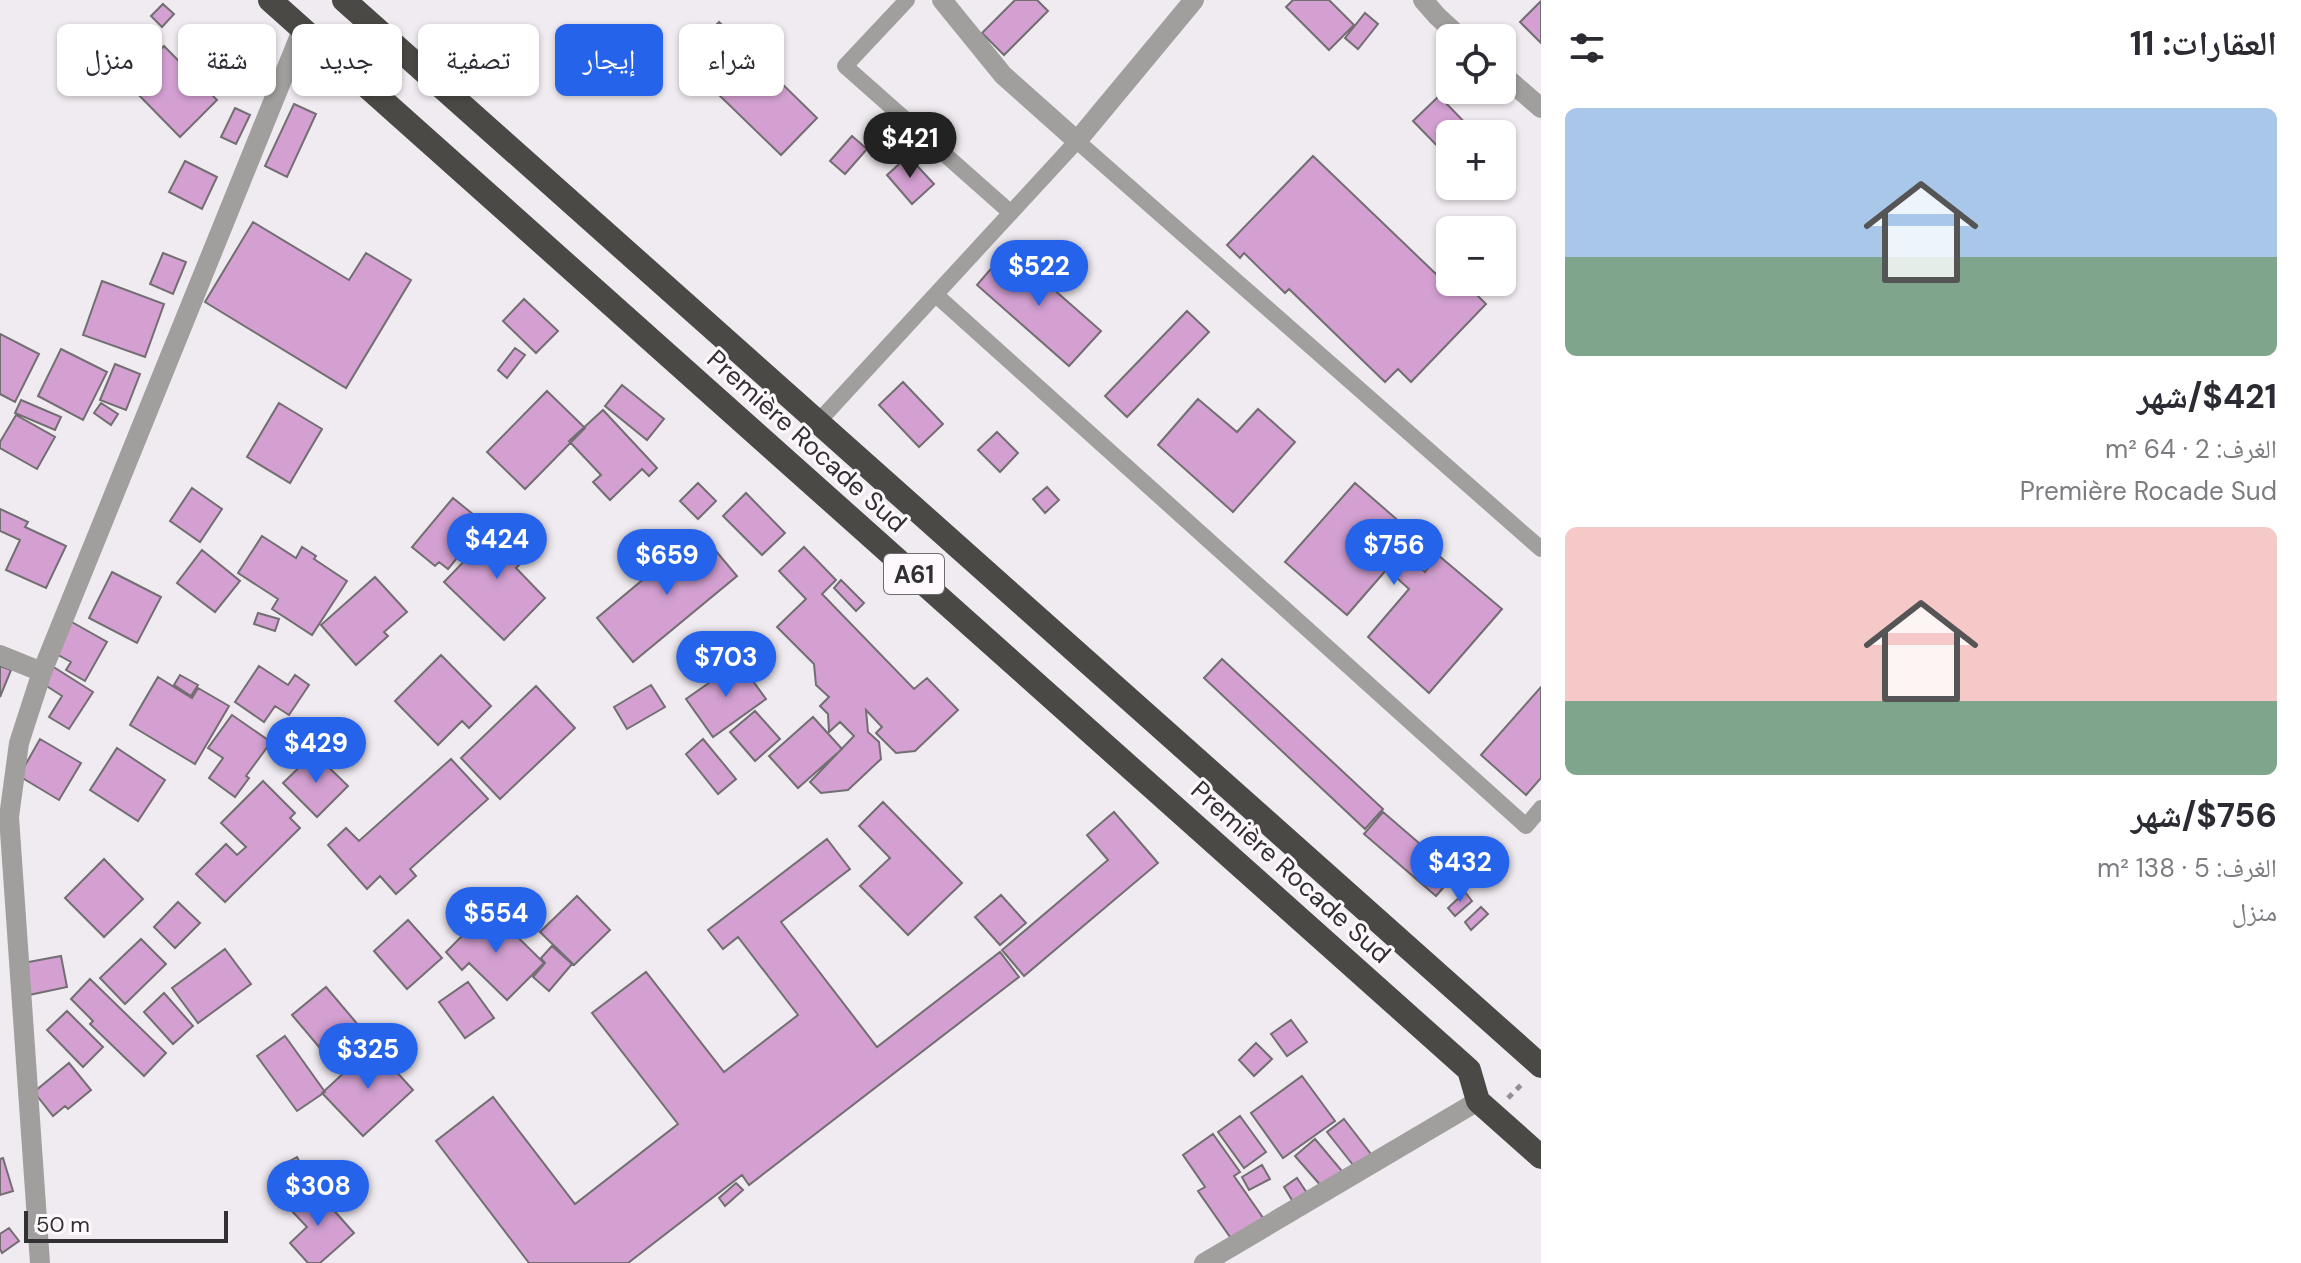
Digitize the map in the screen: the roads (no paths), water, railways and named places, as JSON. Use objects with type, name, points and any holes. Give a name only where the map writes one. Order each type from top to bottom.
[{"type":"highway","name":"Première Rocade Sud","points":[[270,0],[298,24]]},
{"type":"highway","name":"Première Rocade Sud","points":[[344,0],[1541,1066]]},
{"type":"highway","name":"Première Rocade Sud","points":[[379,96],[1469,1070],[1478,1101],[1541,1157]]},
{"type":"street","points":[[942,0],[1003,75],[1077,141],[1194,0]]},
{"type":"street","points":[[1423,0],[1446,24]]},
{"type":"street","points":[[40,1263],[9,817],[19,743],[42,672],[292,55]]},
{"type":"street","points":[[1516,86],[1541,108]]},
{"type":"street","points":[[0,655],[42,672]]},
{"type":"street","points":[[1204,1263],[1478,1101]]},
{"type":"lane","points":[[907,0],[845,66],[1011,213]]},
{"type":"lane","points":[[818,422],[1077,141],[1541,549]]},
{"type":"lane","points":[[936,295],[1526,826],[1541,808]]}]
